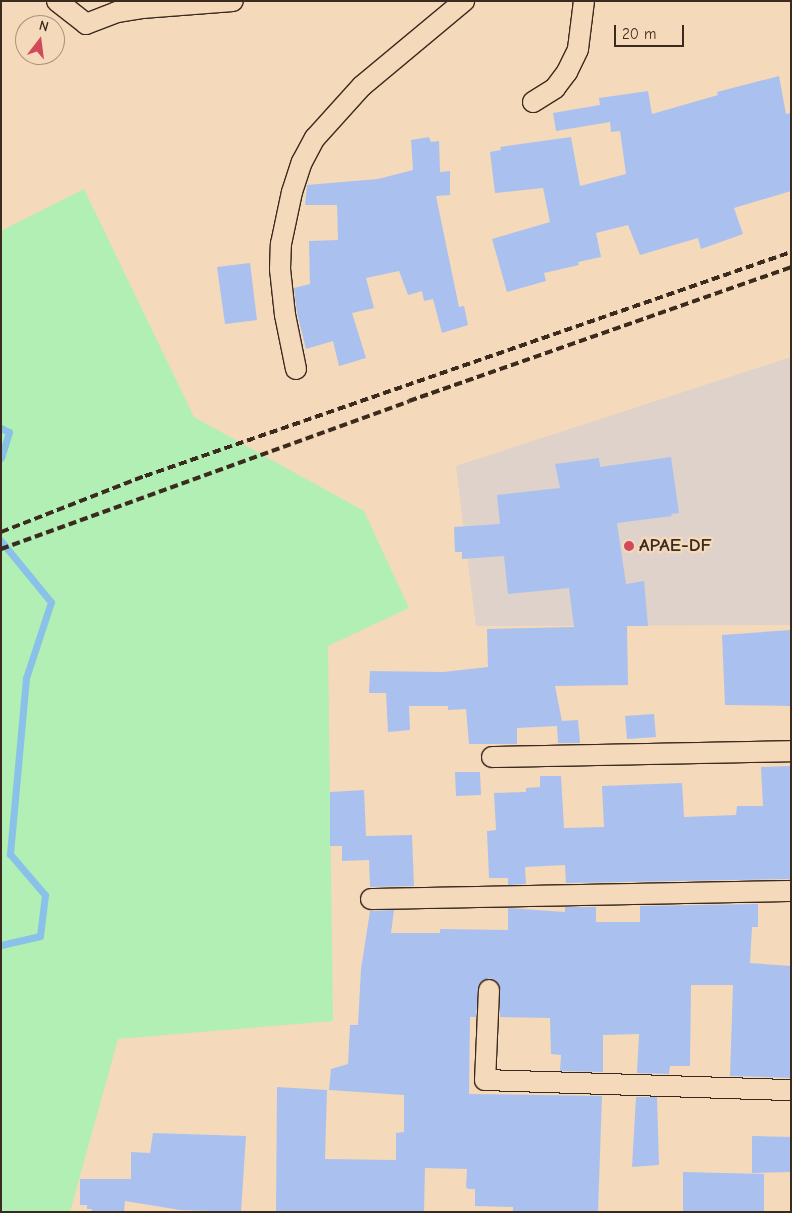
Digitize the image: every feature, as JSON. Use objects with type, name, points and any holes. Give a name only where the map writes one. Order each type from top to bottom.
[{"type":"street","points":[[57,1],[86,24],[117,12],[142,8],[233,1]]},
{"type":"street","points":[[296,369],[285,314],[280,269],[285,226],[302,162],[315,138],[362,86],[464,1]]},
{"type":"street","points":[[534,102],[555,88],[568,72],[578,49],[584,1]]},
{"type":"street","points":[[492,757],[791,751]]},
{"type":"street","points":[[370,899],[791,891]]},
{"type":"street","points":[[489,990],[486,1080],[791,1090]]},
{"type":"shaded area","name":"APAE-DF","points":[[791,357],[791,625],[476,626],[456,466]]},
{"type":"green space","points":[[84,189],[194,417],[364,511],[409,608],[328,646],[333,1021],[118,1039],[70,1212],[1,1212],[1,231]]},
{"type":"building","points":[[779,76],[786,114],[791,113],[791,191],[734,208],[743,234],[701,249],[698,238],[640,255],[628,225],[596,233],[601,257],[578,262],[579,265],[544,273],[546,281],[507,292],[492,239],[550,222],[543,188],[495,193],[490,152],[501,150],[500,147],[571,137],[580,186],[626,174],[620,131],[611,132],[610,122],[556,131],[553,113],[600,105],[599,98],[648,91],[652,114],[718,95],[717,92]]},
{"type":"building","points":[[429,137],[431,142],[439,141],[440,172],[450,171],[450,195],[436,196],[459,307],[464,306],[468,325],[442,333],[433,299],[424,301],[422,291],[408,295],[399,271],[366,278],[374,308],[352,313],[366,358],[339,366],[333,341],[306,349],[297,313],[294,288],[310,284],[309,241],[338,240],[337,205],[305,205],[307,185],[378,179],[413,170],[411,140]]},
{"type":"building","points":[[250,263],[257,320],[225,324],[217,267]]},
{"type":"building","points":[[671,457],[679,513],[671,514],[672,516],[617,523],[626,584],[644,581],[648,626],[627,626],[628,685],[555,686],[562,721],[578,720],[580,743],[558,743],[557,726],[517,728],[517,744],[469,744],[466,709],[448,710],[448,706],[409,706],[410,730],[388,732],[386,693],[369,693],[370,671],[443,672],[488,667],[487,629],[574,627],[569,588],[508,594],[504,556],[462,559],[462,552],[455,552],[454,527],[500,524],[497,495],[560,488],[555,464],[599,458],[600,467]]},
{"type":"building","points":[[791,630],[791,706],[725,705],[722,635]]},
{"type":"building","points":[[654,714],[656,737],[627,739],[625,716]]},
{"type":"building","points":[[791,766],[791,879],[566,883],[565,865],[525,867],[526,884],[508,885],[508,878],[489,878],[487,831],[496,830],[494,793],[526,792],[526,788],[540,787],[540,776],[561,776],[564,828],[604,827],[602,786],[682,783],[684,817],[736,815],[737,806],[763,806],[761,767]]},
{"type":"building","points":[[455,772],[480,772],[481,795],[456,796]]},
{"type":"building","points":[[364,790],[366,836],[412,835],[414,886],[370,887],[369,860],[342,861],[342,846],[330,846],[330,792]]},
{"type":"building","points":[[758,904],[758,927],[752,927],[750,963],[791,966],[791,1078],[730,1076],[733,985],[691,985],[690,1066],[670,1066],[669,1074],[637,1073],[639,1034],[603,1035],[603,1072],[560,1071],[561,1055],[551,1054],[550,1018],[500,1017],[499,984],[489,978],[479,984],[476,1017],[470,1017],[469,1094],[602,1096],[598,1212],[513,1212],[513,1207],[475,1206],[475,1189],[468,1189],[466,1187],[467,1169],[425,1168],[424,1212],[276,1212],[277,1087],[327,1090],[325,1159],[396,1160],[396,1133],[404,1132],[404,1095],[329,1090],[331,1069],[348,1064],[350,1025],[358,1025],[361,969],[370,911],[394,910],[391,933],[440,933],[440,929],[508,930],[508,908],[565,912],[565,907],[596,907],[596,922],[640,922],[640,906]]},
{"type":"building","points":[[636,1097],[657,1097],[659,1165],[632,1167]]},
{"type":"building","points":[[153,1133],[246,1136],[241,1212],[180,1210],[125,1201],[124,1212],[91,1212],[92,1209],[87,1209],[87,1205],[80,1205],[80,1179],[131,1179],[131,1152],[150,1153]]},
{"type":"building","points":[[752,1136],[791,1137],[791,1172],[752,1173]]},
{"type":"building","points":[[683,1172],[764,1174],[764,1212],[683,1212]]},
{"type":"waterway","points":[[1,428],[9,432],[1,458]]},
{"type":"waterway","points":[[1,541],[51,602],[26,678],[10,854],[45,895],[40,936],[1,945]]},
{"type":"railway","points":[[1,532],[145,476],[791,252]]},
{"type":"railway","points":[[1,549],[409,401],[791,267]]},
{"type":"place","name":"APAE-DF","points":[[629,546]]}]
